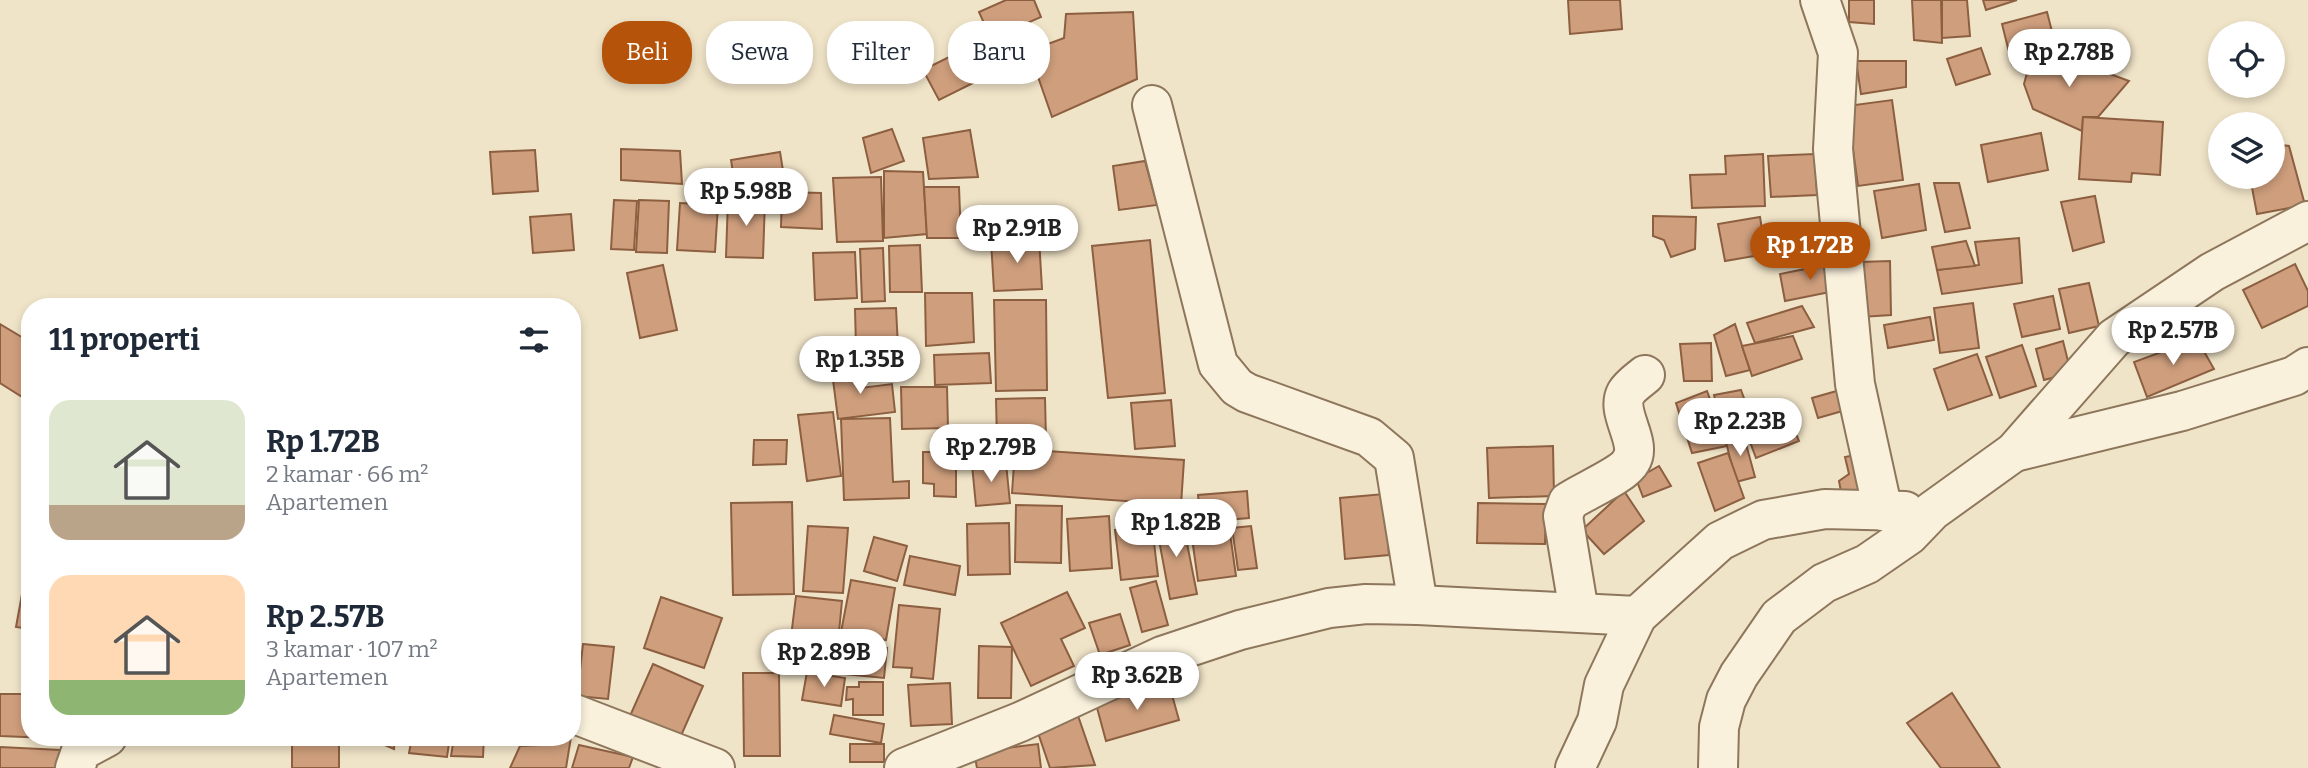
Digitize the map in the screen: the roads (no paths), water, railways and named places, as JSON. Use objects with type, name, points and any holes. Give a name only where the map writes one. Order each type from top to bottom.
[{"type":"street","points":[[1820,0],[1838,52],[1833,149],[1855,384],[1882,512]]},
{"type":"street","points":[[1152,105],[1218,364],[1237,387],[1247,393],[1369,437],[1387,449],[1394,458],[1418,605]]},
{"type":"street","points":[[1718,768],[1719,727],[1726,700],[1739,675],[1779,617],[1824,583],[1867,564],[1909,535],[1932,512],[2014,452],[2114,338],[2212,272],[2308,221]]},
{"type":"street","points":[[2014,452],[2182,411],[2294,376],[2308,367]]},
{"type":"street","points":[[1579,612],[1563,516],[1568,502],[1624,469],[1632,460],[1633,450],[1623,400],[1627,390],[1646,375]]},
{"type":"street","points":[[1575,768],[1597,721],[1604,685],[1637,616],[1720,541],[1763,520],[1825,509],[1932,512]]},
{"type":"street","points":[[904,768],[1020,722],[1162,656],[1240,630],[1329,608],[1366,604],[1418,605],[1637,616]]},
{"type":"street","points":[[581,716],[715,768]]},
{"type":"street","points":[[75,768],[81,751],[90,746]]}]
